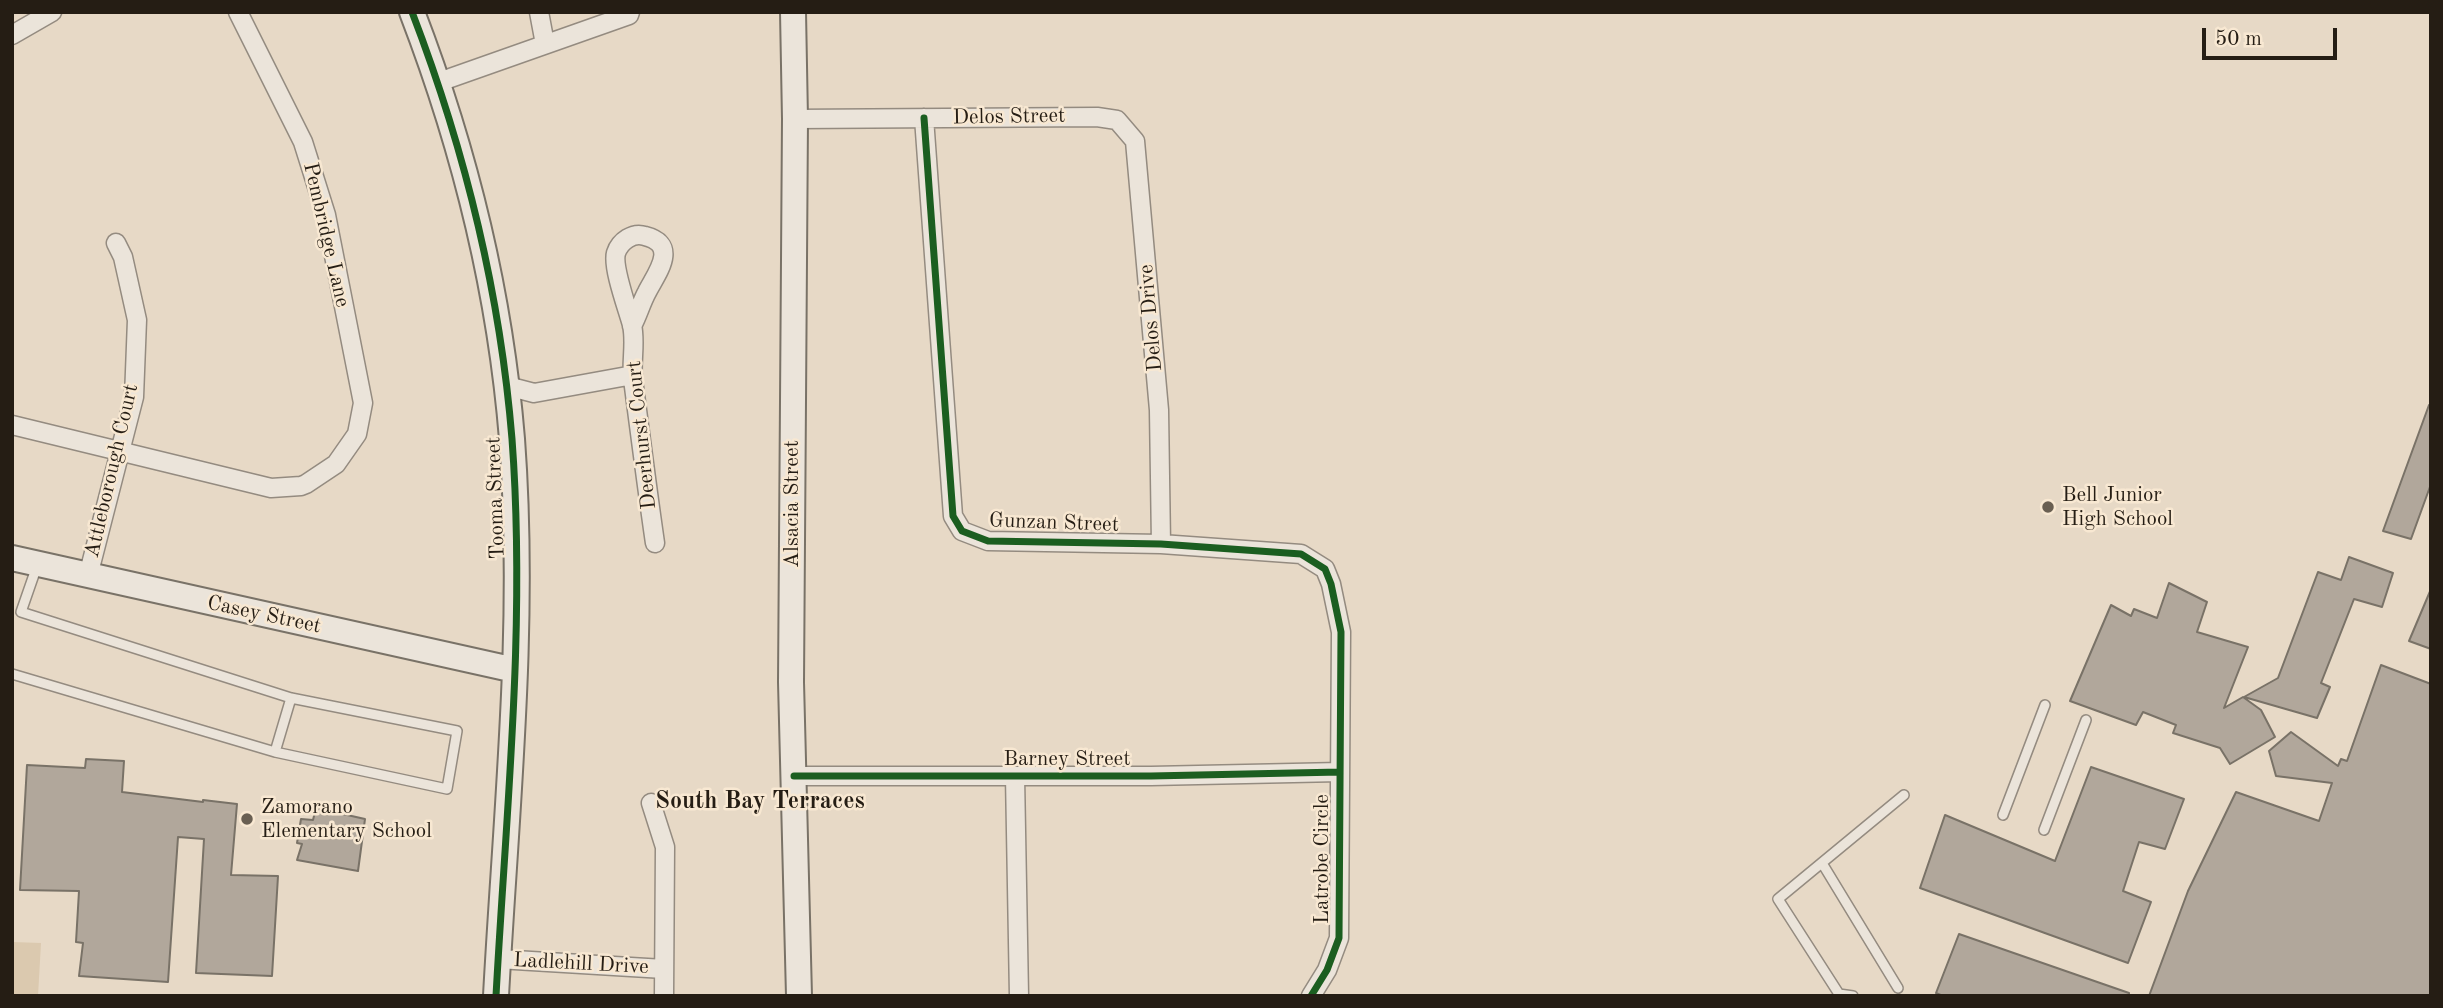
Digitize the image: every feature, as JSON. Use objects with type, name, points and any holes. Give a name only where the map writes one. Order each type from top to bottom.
[{"type":"street","points":[[12,34],[52,12]]},
{"type":"street","name":"Pembridge Lane","points":[[119,452],[271,488],[301,486],[336,464],[357,434],[363,403],[326,215],[303,142],[238,12]]},
{"type":"street","name":"Tooma Street","points":[[412,12],[439,82],[458,142],[479,226],[507,386],[515,494],[515,670],[496,996]]},
{"type":"street","points":[[539,12],[545,44]]},
{"type":"street","points":[[439,82],[629,15],[631,12]]},
{"type":"street","name":"Alsacia Street","points":[[793,12],[791,682],[799,996]]},
{"type":"street","name":"Delos Street","points":[[794,119],[1097,117]]},
{"type":"street","name":"Delos Drive","points":[[1097,117],[1117,120],[1135,141],[1160,410],[1161,544]]},
{"type":"street","name":"Gunzan Street","points":[[925,118],[953,516],[962,531],[988,541],[1161,544],[1301,554],[1325,569],[1331,584],[1340,632]]},
{"type":"street","points":[[640,235],[654,240],[660,246],[664,260],[663,268],[647,292],[632,326],[615,259],[620,244],[632,236],[640,235]]},
{"type":"street","name":"Attleborough Court","points":[[88,576],[134,397],[137,320],[123,257],[116,243]]},
{"type":"street","name":"Deerhurst Court","points":[[632,326],[633,375],[654,543]]},
{"type":"street","points":[[507,386],[534,393],[633,375]]},
{"type":"street","points":[[12,425],[119,452]]},
{"type":"street","name":"Casey Street","points":[[12,558],[515,670]]},
{"type":"street","name":"Latrobe Circle","points":[[1311,996],[1327,970],[1339,939],[1340,632]]},
{"type":"street","name":"Barney Street","points":[[794,776],[1340,772]]},
{"type":"street","points":[[1015,776],[1019,996]]},
{"type":"street","points":[[651,803],[665,847],[664,996]]},
{"type":"street","name":"Ladlehill Drive","points":[[498,959],[664,969]]},
{"type":"lane","points":[[12,674],[275,752],[447,789],[457,731],[291,698],[21,612],[37,564]]},
{"type":"lane","points":[[275,752],[291,698]]},
{"type":"lane","points":[[2003,814],[2045,705]]},
{"type":"lane","points":[[2045,830],[2086,720]]},
{"type":"lane","points":[[1853,996],[1839,994],[1778,899],[1904,795]]},
{"type":"lane","points":[[1822,863],[1898,988]]},
{"type":"shaded area","points":[[12,942],[41,943],[38,996],[12,996]]},
{"type":"building","points":[[2429,405],[2431,484],[2411,539],[2383,531]]},
{"type":"building","points":[[2349,557],[2393,573],[2382,607],[2354,599],[2321,683],[2330,687],[2317,718],[2244,697],[2278,678],[2318,572],[2341,580]]},
{"type":"building","points":[[2169,583],[2207,602],[2197,632],[2248,647],[2224,708],[2243,697],[2261,710],[2275,737],[2230,764],[2220,748],[2173,733],[2176,725],[2143,712],[2136,725],[2070,701],[2111,605],[2131,616],[2134,609],[2157,618]]},
{"type":"building","points":[[2431,589],[2431,649],[2409,641]]},
{"type":"building","points":[[2381,665],[2431,684],[2431,996],[2149,996],[2188,891],[2236,792],[2319,821],[2332,783],[2276,776],[2269,751],[2291,732],[2338,766],[2341,759],[2347,761]]},
{"type":"building","points":[[86,759],[124,761],[122,792],[237,804],[231,875],[278,876],[272,976],[196,973],[204,839],[178,837],[168,982],[79,976],[83,943],[76,942],[79,891],[20,890],[27,765],[85,768]]},
{"type":"building","points":[[2091,767],[2184,799],[2165,849],[2139,842],[2123,891],[2151,902],[2128,963],[1920,888],[1945,815],[2055,861]]},
{"type":"building","points":[[316,808],[365,819],[358,871],[297,860],[302,844],[297,843],[301,819],[313,820]]},
{"type":"building","points":[[1959,934],[2129,993],[2129,996],[1943,996],[1936,993]]},
{"type":"cycle path","points":[[412,12],[448,116],[477,222],[499,330],[512,439],[516,509],[516,648],[496,996]]},
{"type":"cycle path","points":[[924,118],[953,516],[962,531],[988,541],[1161,544],[1301,554],[1325,569],[1331,584],[1341,632],[1339,938],[1327,970],[1311,996]]},
{"type":"cycle path","points":[[794,776],[1151,776],[1340,772]]},
{"type":"place","name":"Bell Junior High School","points":[[2048,507]]},
{"type":"place","name":"Zamorano Elementary School","points":[[247,819]]},
{"type":"district","name":"South Bay Terraces","points":[[760,802]]}]
